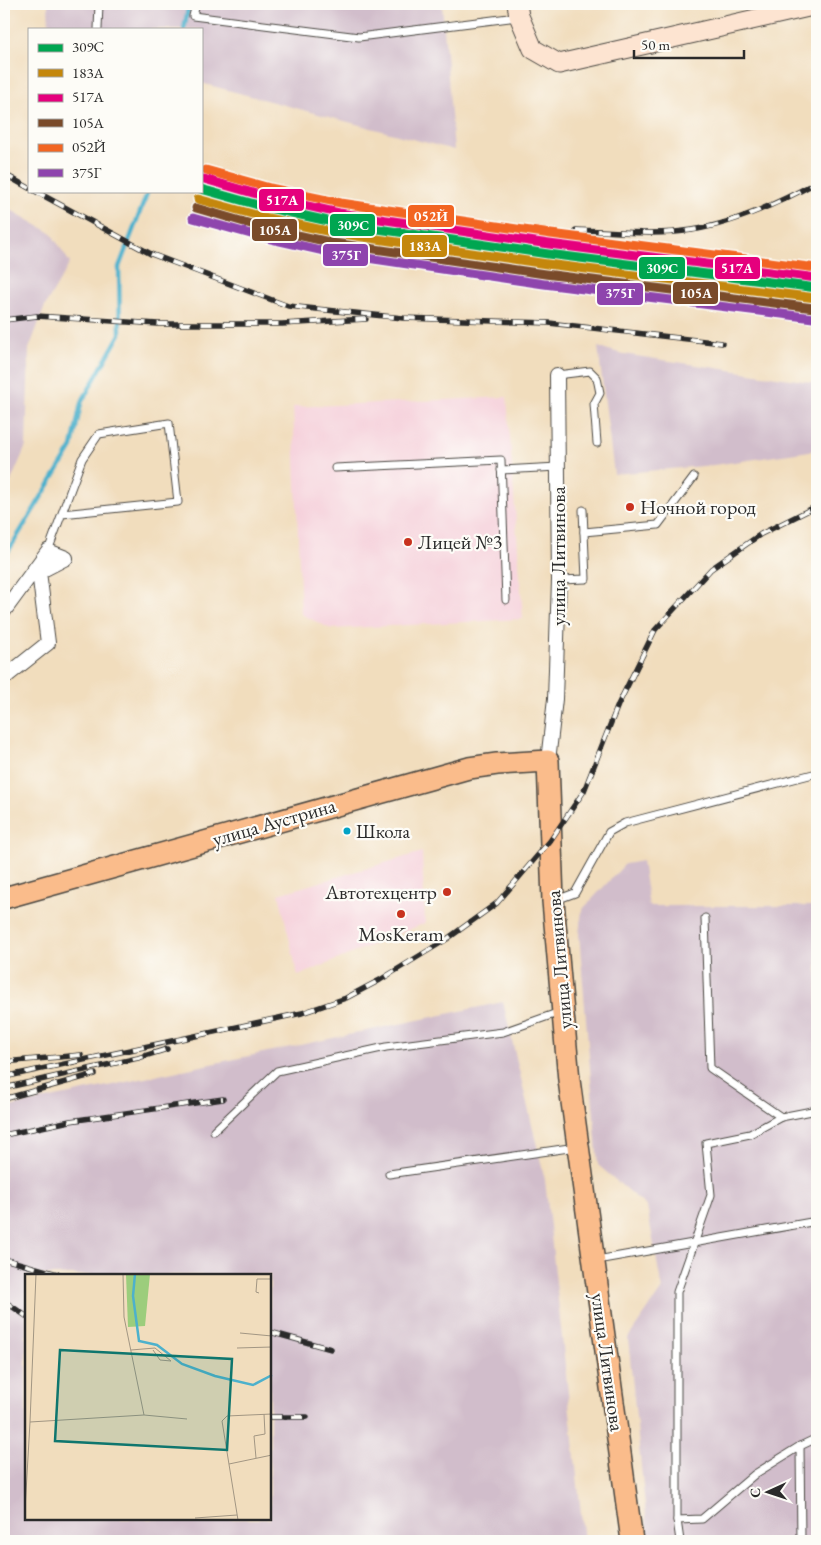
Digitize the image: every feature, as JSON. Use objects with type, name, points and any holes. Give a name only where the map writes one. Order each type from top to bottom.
[{"type":"main road","points":[[518,10],[533,49],[559,64],[817,5]]},
{"type":"main road","name":"улица Аустрина","points":[[4,898],[469,768],[497,764],[548,761]]},
{"type":"main road","name":"улица Литвинова","points":[[548,761],[553,900],[577,1147],[632,1541]]},
{"type":"street","name":"улица Литвинова","points":[[548,761],[555,699],[560,580],[557,375]]},
{"type":"street","points":[[4,610],[48,551],[66,558],[39,572],[48,643],[4,678]]},
{"type":"lane","points":[[98,28],[99,4]]},
{"type":"lane","points":[[196,4],[193,16],[359,38],[518,10]]},
{"type":"lane","points":[[557,375],[590,371],[597,378],[600,393],[594,404],[597,443]]},
{"type":"lane","points":[[48,551],[82,459],[100,434],[168,423],[178,502],[62,514]]},
{"type":"lane","points":[[335,468],[501,460],[506,600]]},
{"type":"lane","points":[[501,470],[559,467]]},
{"type":"lane","points":[[584,532],[658,525],[694,477]]},
{"type":"lane","points":[[560,580],[586,579],[583,510]]},
{"type":"lane","points":[[553,900],[575,894],[609,832],[625,823],[817,773]]},
{"type":"lane","points":[[706,918],[710,1068],[781,1117]]},
{"type":"lane","points":[[214,1131],[277,1071],[386,1047],[503,1032],[563,1011]]},
{"type":"lane","points":[[680,1541],[677,1520],[677,1292],[711,1194],[706,1143],[750,1134],[781,1117],[817,1110]]},
{"type":"lane","points":[[389,1174],[577,1147]]},
{"type":"lane","points":[[594,1261],[817,1221]]},
{"type":"lane","points":[[677,1520],[702,1519],[754,1474],[817,1438]]},
{"type":"lane","points":[[800,1446],[801,1541]]},
{"type":"shaded area","points":[[48,4],[442,4],[454,150],[202,83],[202,28],[49,28]]},
{"type":"shaded area","points":[[4,206],[51,233],[70,263],[45,306],[29,349],[26,446],[4,497]]},
{"type":"shaded area","points":[[598,347],[623,354],[817,383],[817,450],[714,465],[614,474]]},
{"type":"shaded area","name":"Лицей №3","points":[[507,397],[523,619],[331,629],[301,614],[293,407]]},
{"type":"shaded area","points":[[422,852],[425,923],[298,976],[279,894]]},
{"type":"shaded area","points":[[642,861],[649,906],[817,906],[817,1541],[653,1541],[648,1535],[628,1338],[662,1289],[647,1207],[598,1165],[579,934],[582,910],[625,864]]},
{"type":"shaded area","points":[[503,1002],[545,1180],[584,1541],[4,1541],[4,1108]]},
{"type":"waterway","points":[[184,28],[189,4]]},
{"type":"waterway","points":[[4,558],[72,447],[81,403],[120,334],[119,267],[148,192]]},
{"type":"railway","points":[[4,174],[28,187]]},
{"type":"railway","points":[[576,230],[663,233],[708,227],[757,211],[817,182]]},
{"type":"railway","points":[[37,192],[151,254],[288,306],[403,318],[549,323],[722,343]]},
{"type":"railway","points":[[4,320],[37,316],[158,324],[282,324],[366,319]]},
{"type":"railway","points":[[4,1077],[302,1013],[346,998],[380,980],[447,939],[497,903],[550,841],[584,791],[618,705],[655,630],[711,569],[761,534],[817,506]]},
{"type":"railway","points":[[4,1088],[138,1058],[167,1049]]},
{"type":"railway","points":[[4,1062],[81,1055]]},
{"type":"railway","points":[[4,1099],[95,1074]]},
{"type":"railway","points":[[4,1135],[70,1121],[223,1099]]},
{"type":"railway","points":[[4,1259],[57,1274]]},
{"type":"railway","points":[[4,1301],[25,1315]]},
{"type":"railway","points":[[271,1332],[331,1349]]},
{"type":"railway","points":[[271,1417],[307,1417]]},
{"type":"transit line","name":"052Й","points":[[206,170],[270,188],[341,203],[551,234],[817,268]]},
{"type":"transit line","name":"517А","points":[[204,179],[267,197],[339,213],[549,244],[817,278]]},
{"type":"transit line","name":"309С","points":[[202,189],[265,207],[337,223],[548,254],[817,288]]},
{"type":"transit line","name":"183А","points":[[198,199],[263,217],[336,233],[547,264],[816,298]]},
{"type":"transit line","name":"105А","points":[[196,208],[261,227],[334,243],[545,274],[814,308]]},
{"type":"transit line","name":"375Г","points":[[193,218],[258,236],[333,253],[544,284],[813,318]]},
{"type":"place","name":"Ночной город","points":[[630,507]]},
{"type":"place","name":"Лицей №3","points":[[408,542]]},
{"type":"place","name":"Школа","points":[[347,831]]},
{"type":"place","name":"Автотехцентр","points":[[447,892]]},
{"type":"place","name":"MosKeram","points":[[401,914]]}]
